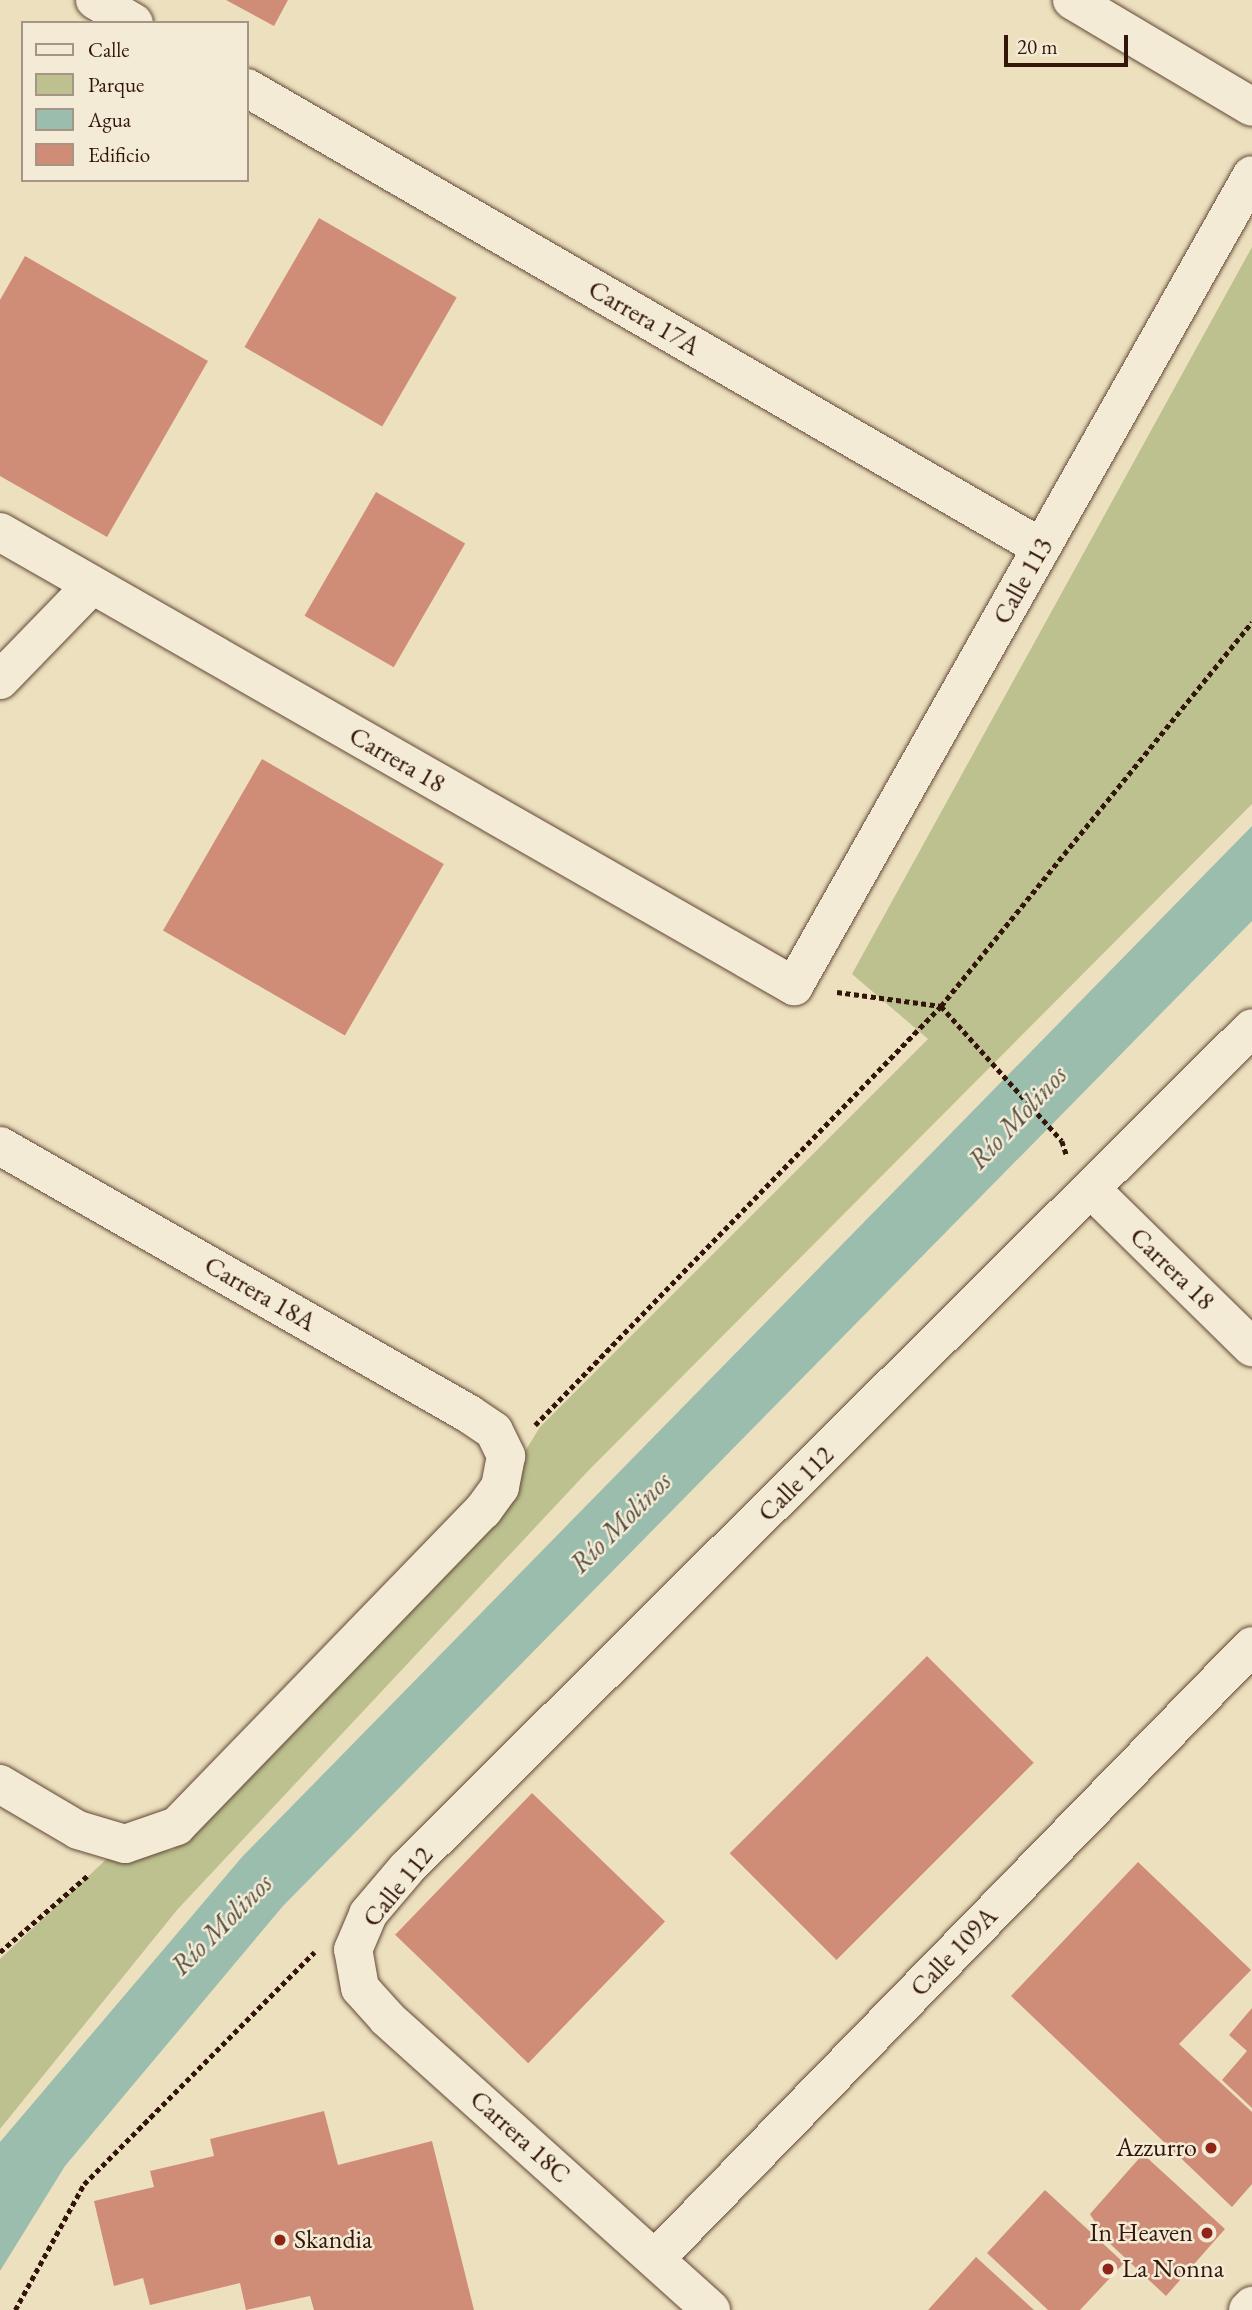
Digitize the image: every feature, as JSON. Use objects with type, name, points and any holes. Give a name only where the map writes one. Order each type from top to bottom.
[{"type":"street","points":[[95,0],[131,21]]},
{"type":"street","points":[[1072,0],[1252,107]]},
{"type":"street","name":"Carrera 17A","points":[[248,89],[1042,548]]},
{"type":"street","name":"Calle 113","points":[[794,986],[1252,175]]},
{"type":"street","name":"Carrera 18","points":[[0,532],[794,986]]},
{"type":"street","points":[[0,680],[91,586]]},
{"type":"street","name":"Calle 112","points":[[339,1945],[407,1868],[1093,1191],[1252,1028]]},
{"type":"street","name":"Carrera 18A","points":[[0,1146],[469,1414],[494,1431],[506,1456]]},
{"type":"street","name":"Carrera 18","points":[[1093,1191],[1252,1347]]},
{"type":"street","points":[[0,1784],[78,1830],[125,1844],[177,1826],[483,1510],[500,1488],[506,1456]]},
{"type":"street","name":"Calle 109A","points":[[656,2258],[1252,1646]]},
{"type":"street","name":"Carrera 18C","points":[[339,1945],[360,1988],[387,2018],[711,2310]]},
{"type":"street","points":[[1248,2310],[1252,2306]]},
{"type":"path","points":[[506,1456],[941,1006],[1252,622]]},
{"type":"path","points":[[794,986],[941,1006],[1062,1141]]},
{"type":"path","points":[[0,1952],[125,1844]]},
{"type":"path","points":[[15,2310],[84,2184],[339,1945]]},
{"type":"green space","points":[[1252,247],[1252,804],[588,1471],[177,1910],[0,2129],[0,1959],[112,1854],[173,1850],[497,1497],[540,1427],[928,1039],[852,974]]},
{"type":"water","name":"Río Molinos","points":[[1252,826],[1252,921],[283,1906],[65,2166],[0,2271],[0,2142],[242,1857]]},
{"type":"building","points":[[226,0],[288,0],[274,26]]},
{"type":"building","points":[[319,218],[457,298],[382,427],[245,347]]},
{"type":"building","points":[[25,256],[208,361],[107,537],[0,476],[0,300]]},
{"type":"building","points":[[376,492],[465,544],[394,667],[305,616]]},
{"type":"building","points":[[262,759],[444,864],[345,1035],[163,930]]},
{"type":"building","points":[[927,1656],[1034,1763],[836,1960],[730,1853]]},
{"type":"building","points":[[532,1793],[665,1922],[528,2063],[395,1935]]},
{"type":"building","points":[[1138,1862],[1251,1970],[1179,2044],[1252,2112],[1252,2184],[1232,2207],[1011,1996]]},
{"type":"building","points":[[1252,2008],[1252,2108],[1222,2080],[1247,2051],[1229,2035]]},
{"type":"building","name":"Skandia","points":[[324,2111],[338,2165],[432,2141],[474,2310],[314,2310],[310,2296],[246,2310],[240,2283],[150,2305],[143,2278],[114,2286],[94,2201],[154,2187],[150,2171],[214,2156],[210,2139]]},
{"type":"building","points":[[1143,2154],[1225,2229],[1166,2296],[1107,2241],[1090,2214]]},
{"type":"building","points":[[1045,2190],[1124,2263],[1080,2310],[1048,2310],[987,2253]]},
{"type":"building","points":[[976,2257],[1034,2310],[928,2310]]},
{"type":"place","name":"Azzurro","points":[[1211,2148]]},
{"type":"place","name":"In Heaven","points":[[1207,2233]]},
{"type":"place","name":"Skandia","points":[[280,2240]]},
{"type":"place","name":"La Nonna","points":[[1108,2269]]}]
